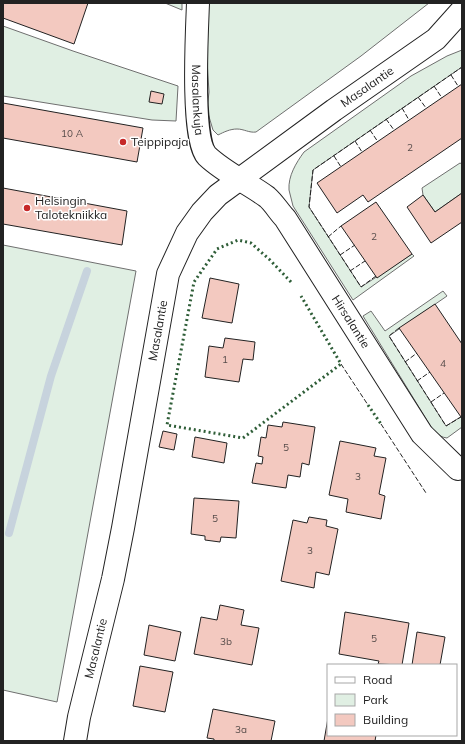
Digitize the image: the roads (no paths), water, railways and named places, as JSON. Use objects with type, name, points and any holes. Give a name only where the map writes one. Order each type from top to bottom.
[{"type":"street","name":"Masalankuja","points":[[198,3],[196,97],[199,136],[206,155],[239,180]]},
{"type":"street","name":"Masalantie","points":[[75,741],[79,717],[113,579],[168,274],[186,233],[202,212],[218,195],[436,39],[462,10]]},
{"type":"street","name":"Masalantie","points":[[436,39],[462,33]]},
{"type":"street","name":"Hirsalantie","points":[[239,180],[268,198],[285,218],[422,434],[458,469]]},
{"type":"waterway","points":[[9,533],[51,376],[87,271]]},
{"type":"place","name":"Teippipaja","points":[[123,142]]},
{"type":"place","name":"Helsingin Talotekniikka","points":[[27,208]]}]
